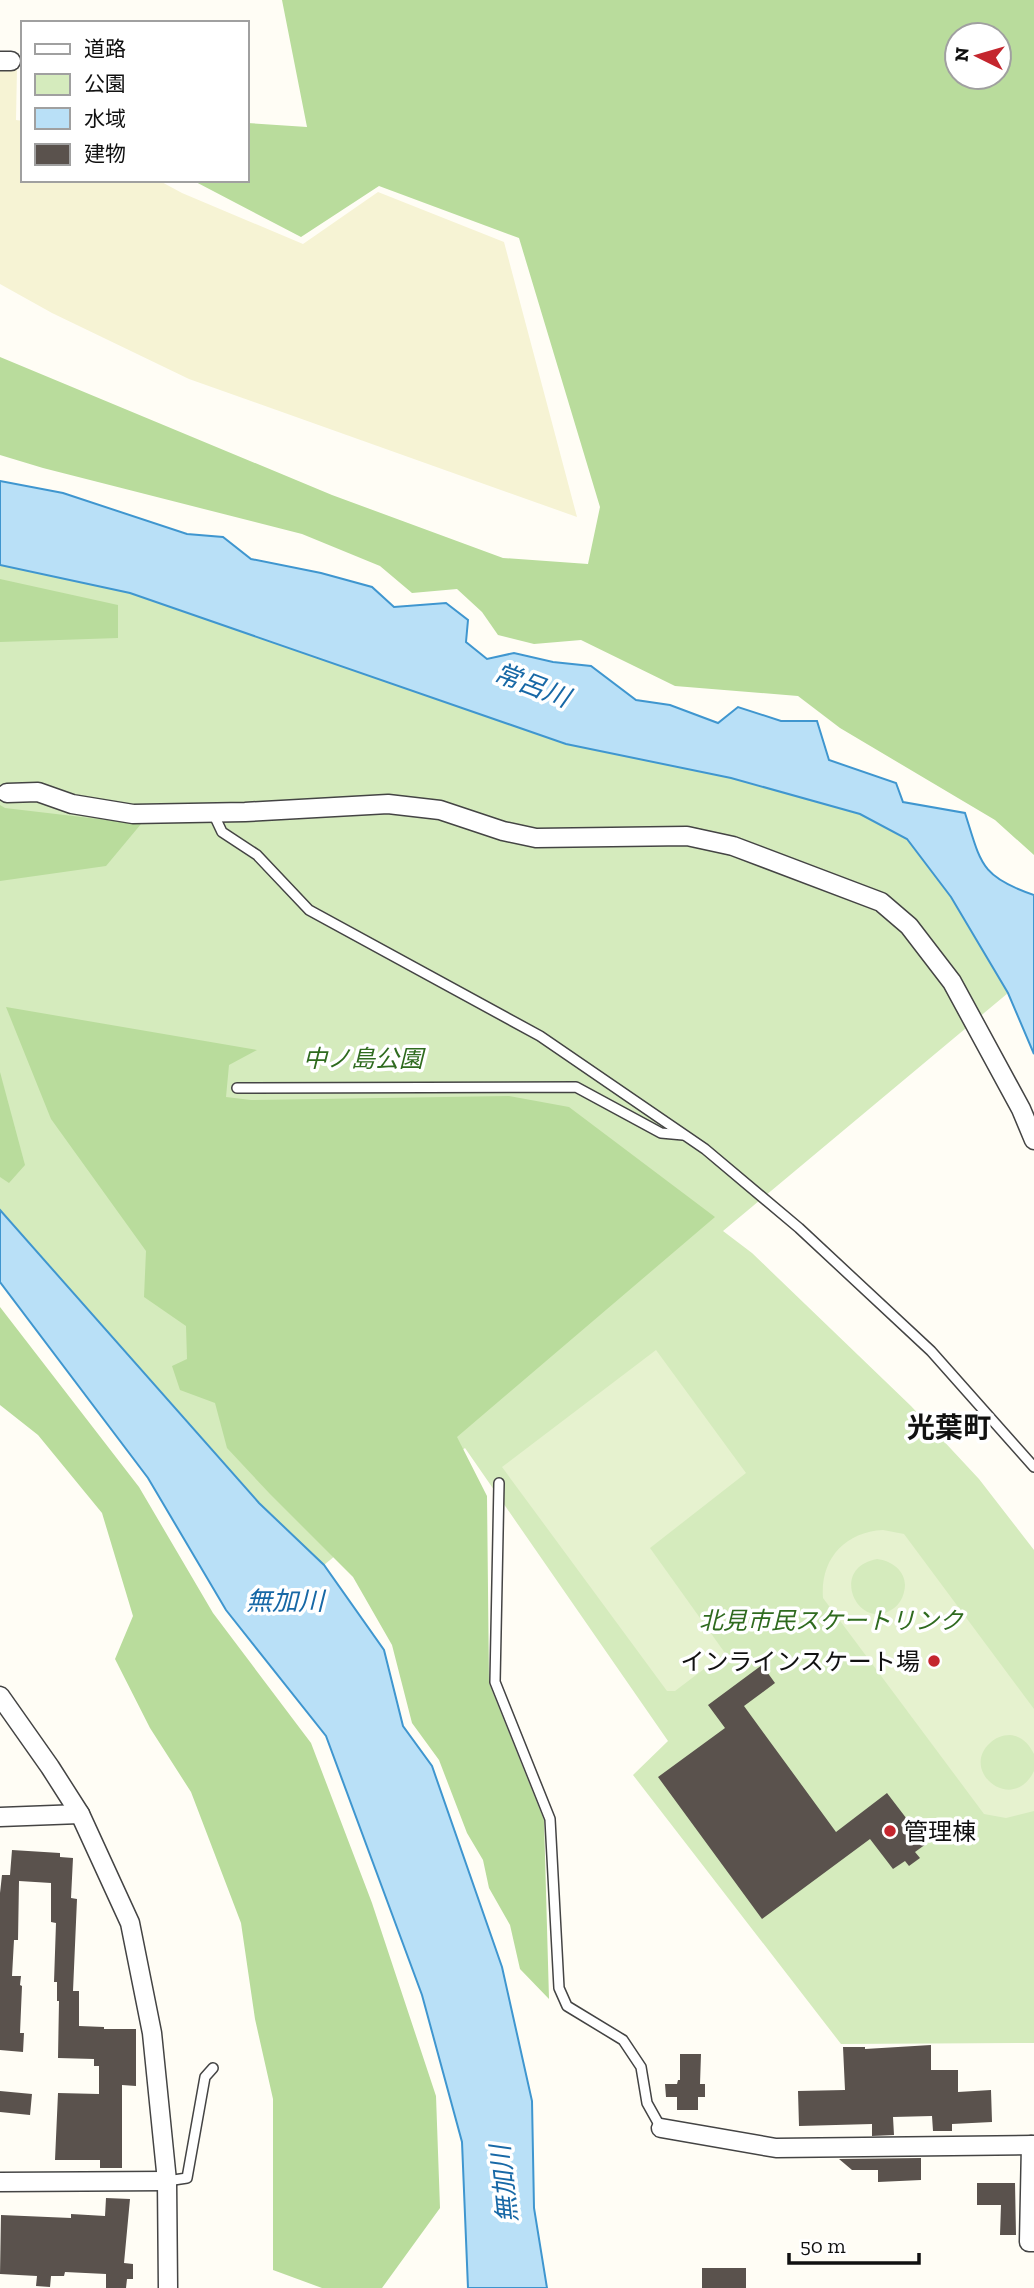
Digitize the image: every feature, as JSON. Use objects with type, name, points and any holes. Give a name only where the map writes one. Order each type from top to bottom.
[{"type":"street","points":[[7,793],[38,792],[72,804],[133,814],[213,813],[388,804],[440,810],[503,831],[536,838],[687,836],[733,846],[880,902],[909,926],[952,982],[1021,1110],[1034,1140]]},
{"type":"street","points":[[0,1696],[80,1814],[130,1923],[152,2033],[167,2181],[168,2288]]},
{"type":"street","points":[[0,1817],[80,1814]]},
{"type":"street","points":[[661,2128],[776,2148],[1033,2145],[1029,2242],[1034,2242]]},
{"type":"street","points":[[0,2182],[167,2181]]},
{"type":"lane","points":[[213,813],[222,832],[257,855],[309,910],[540,1036],[705,1149],[799,1228],[931,1351],[1034,1467]]},
{"type":"lane","points":[[237,1088],[576,1087],[661,1133],[685,1136]]},
{"type":"lane","points":[[499,1483],[495,1682],[550,1819],[559,1988],[567,2006],[623,2040],[641,2067],[647,2103],[661,2128]]},
{"type":"lane","points":[[167,2181],[187,2178],[205,2077],[213,2068]]},
{"type":"shaded area","points":[[0,67],[17,68],[16,120],[21,121],[21,182],[162,182],[303,244],[378,192],[504,242],[577,517],[189,379],[52,313],[0,284]]},
{"type":"green space","points":[[282,0],[1034,0],[1034,855],[995,820],[840,728],[798,696],[675,686],[581,640],[534,644],[498,635],[482,612],[457,589],[412,593],[380,566],[302,534],[0,455],[0,357],[332,495],[503,558],[588,564],[600,507],[519,238],[379,186],[301,237],[196,182],[248,182],[248,123],[307,127]]},
{"type":"green space","name":"中ノ島公園","points":[[0,565],[130,593],[731,778],[859,814],[907,839],[951,897],[1008,993],[723,1231],[752,1253],[911,1406],[979,1479],[1034,1550],[1034,2043],[841,2044],[633,1775],[668,1741],[465,1448],[324,1565],[259,1503],[0,1210]]},
{"type":"green space","points":[[0,579],[118,605],[118,638],[0,642]]},
{"type":"green space","points":[[0,805],[5,808],[141,824],[106,866],[0,881]]},
{"type":"green space","points":[[6,1007],[257,1050],[229,1065],[226,1097],[251,1100],[509,1096],[569,1107],[715,1217],[457,1437],[487,1496],[489,1683],[544,1820],[549,1999],[520,1969],[510,1925],[489,1888],[483,1860],[467,1833],[439,1760],[412,1723],[392,1645],[353,1577],[227,1448],[215,1403],[180,1390],[172,1366],[187,1359],[186,1326],[144,1297],[146,1251],[51,1119]]},
{"type":"green space","points":[[0,1072],[25,1165],[9,1183],[0,1177]]},
{"type":"green space","points":[[0,1307],[139,1487],[213,1613],[311,1743],[372,1903],[436,2096],[440,2208],[382,2288],[322,2288],[273,2270],[273,2099],[255,2019],[241,1923],[191,1792],[150,1728],[115,1659],[133,1616],[102,1513],[38,1435],[0,1405]]},
{"type":"green space","points":[[656,1350],[746,1473],[650,1548],[725,1653],[675,1691],[667,1691],[502,1467]]},
{"type":"green space","name":"インラインスケート場","points":[[883,1530],[904,1534],[1034,1709],[1034,1754],[1022,1739],[1004,1736],[990,1743],[982,1754],[981,1765],[985,1776],[1003,1789],[1014,1789],[1025,1784],[1034,1771],[1034,1811],[1006,1818],[984,1814],[823,1598],[823,1584],[830,1560],[846,1542],[869,1532]],"holes":[[[877,1559],[889,1562],[899,1569],[905,1585],[898,1605],[879,1614],[868,1612],[859,1605],[853,1596],[851,1585],[854,1574],[862,1565]]]},
{"type":"water","name":"常呂川","points":[[0,481],[63,493],[187,534],[223,537],[251,559],[321,573],[372,587],[394,607],[446,603],[468,620],[466,642],[487,659],[514,653],[553,662],[591,666],[636,700],[670,705],[718,723],[738,707],[781,721],[817,721],[829,760],[896,783],[903,802],[965,813],[985,866],[1003,882],[1034,895],[1034,1054],[1008,993],[951,897],[907,839],[860,814],[731,778],[566,744],[130,593],[0,565]]},
{"type":"water","name":"無加川","points":[[0,1210],[259,1503],[324,1565],[384,1650],[403,1726],[432,1766],[502,1967],[532,2101],[534,2208],[547,2288],[468,2288],[462,2142],[422,1995],[326,1736],[226,1610],[148,1478],[0,1282]]},
{"type":"building","points":[[762,1665],[775,1683],[744,1706],[836,1832],[887,1793],[926,1844],[915,1852],[920,1858],[909,1866],[905,1861],[893,1869],[870,1839],[762,1919],[658,1777],[725,1728],[708,1705]]},
{"type":"building","points":[[12,1850],[60,1853],[60,1857],[73,1858],[71,1898],[77,1899],[73,1991],[79,1991],[79,2026],[136,2029],[136,2086],[122,2085],[122,2168],[100,2168],[100,2160],[55,2160],[58,2093],[99,2094],[99,2066],[94,2066],[94,2059],[58,2058],[59,2001],[57,1982],[54,1982],[56,1923],[51,1922],[51,1883],[19,1881],[18,1940],[14,1940],[12,1976],[21,1976],[20,2033],[24,2033],[23,2052],[0,2050],[0,1893],[2,1875],[10,1875]]},
{"type":"building","points":[[931,2045],[931,2070],[958,2070],[958,2092],[991,2090],[992,2122],[952,2124],[952,2131],[933,2131],[932,2116],[893,2117],[894,2135],[872,2136],[872,2124],[799,2126],[798,2091],[845,2090],[843,2047],[865,2049]]},
{"type":"building","points":[[680,2054],[701,2054],[700,2084],[705,2084],[705,2097],[698,2097],[698,2110],[677,2110],[677,2097],[666,2097],[665,2084],[677,2084],[680,2080]]},
{"type":"building","points":[[0,2091],[32,2094],[30,2115],[0,2112]]},
{"type":"building","points":[[921,2158],[921,2180],[878,2182],[878,2170],[852,2170],[839,2159]]},
{"type":"building","points":[[977,2183],[1015,2183],[1016,2235],[1000,2235],[1001,2205],[977,2205]]},
{"type":"building","points":[[106,2198],[130,2199],[124,2263],[133,2264],[133,2279],[127,2279],[126,2288],[106,2288],[106,2274],[65,2272],[64,2276],[51,2276],[50,2287],[36,2286],[37,2276],[0,2274],[1,2215],[71,2218],[71,2214],[105,2216]]},
{"type":"building","points":[[702,2268],[746,2268],[746,2288],[702,2288]]},
{"type":"place","name":"インラインスケート場","points":[[934,1661]]},
{"type":"place","name":"管理棟","points":[[890,1831]]},
{"type":"district","name":"光葉町","points":[[949,1427]]},
{"type":"park label","name":"北見市民スケートリンク","points":[[831,1620]]}]
